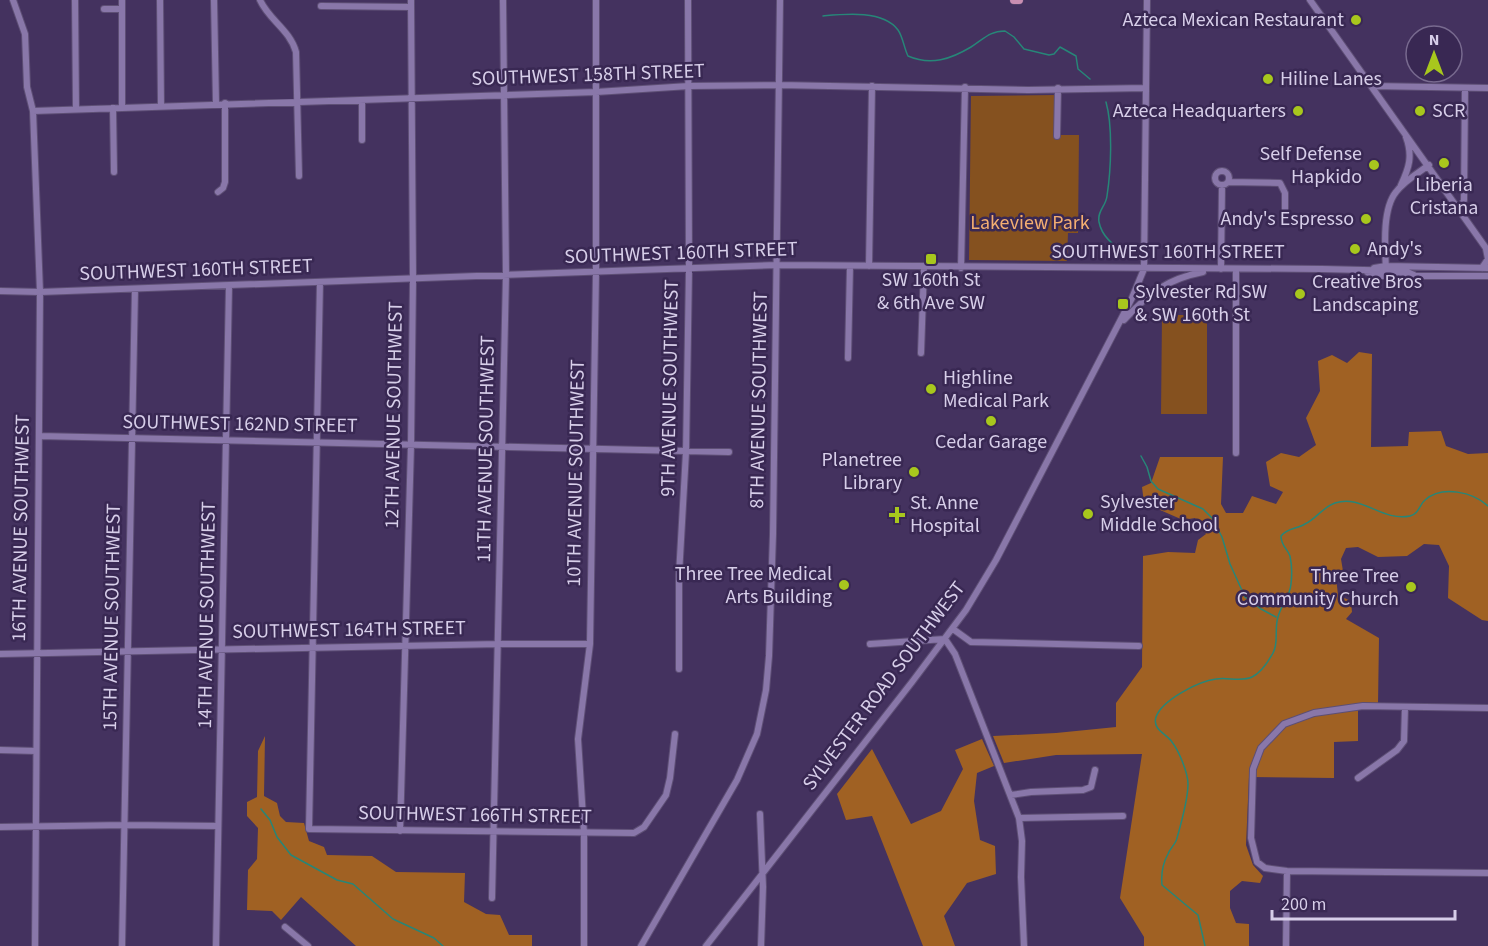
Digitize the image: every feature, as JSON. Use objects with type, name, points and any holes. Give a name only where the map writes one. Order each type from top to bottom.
[{"type":"main road","points":[[1014,0],[1019,0]]},
{"type":"street","name":"16TH AVENUE SOUTHWEST","points":[[13,0],[25,34],[27,87],[33,111],[40,292],[35,946]]},
{"type":"street","points":[[75,0],[76,109]]},
{"type":"street","points":[[122,0],[122,108]]},
{"type":"street","points":[[160,0],[161,106]]},
{"type":"street","points":[[214,0],[216,104]]},
{"type":"street","points":[[260,0],[267,12],[289,35],[295,46],[299,176]]},
{"type":"street","name":"11TH AVENUE SOUTHWEST","points":[[492,898],[506,275],[503,0]]},
{"type":"street","name":"10TH AVENUE SOUTHWEST","points":[[584,946],[584,833],[578,739],[590,644],[596,272],[596,0]]},
{"type":"street","name":"9TH AVENUE SOUTHWEST","points":[[679,669],[679,575],[686,452],[689,269],[688,0]]},
{"type":"street","name":"8TH AVENUE SOUTHWEST","points":[[641,946],[716,819],[752,748],[762,716],[769,656],[780,0]]},
{"type":"street","points":[[1144,268],[1146,0]]},
{"type":"street","points":[[1310,0],[1487,249],[1488,260],[1485,268]]},
{"type":"street","points":[[321,6],[411,3]]},
{"type":"street","name":"12TH AVENUE SOUTHWEST","points":[[400,831],[411,444],[413,279],[411,3]]},
{"type":"street","points":[[104,9],[122,9]]},
{"type":"street","name":"SOUTHWEST 158TH STREET","points":[[33,111],[596,92],[688,86],[965,87],[1028,90],[1146,88]]},
{"type":"street","points":[[869,266],[872,86]]},
{"type":"street","points":[[1372,86],[1488,88]]},
{"type":"street","points":[[961,268],[965,87]]},
{"type":"street","points":[[1057,136],[1058,88]]},
{"type":"street","points":[[1459,210],[1464,200],[1465,88]]},
{"type":"street","points":[[362,100],[362,140]]},
{"type":"street","points":[[218,192],[223,188],[225,182],[225,103]]},
{"type":"street","points":[[113,108],[114,172]]},
{"type":"street","points":[[1386,269],[1388,211],[1392,198],[1409,167],[1410,158],[1404,131]]},
{"type":"street","points":[[1400,187],[1429,165]]},
{"type":"street","points":[[1118,327],[1140,302],[1166,284],[1184,276],[1219,269],[1225,183],[1280,183],[1285,193],[1285,216]]},
{"type":"street","name":"SOUTHWEST 160TH STREET","points":[[0,291],[40,292],[229,286],[777,265],[1364,270],[1485,268]]},
{"type":"street","points":[[848,358],[850,266]]},
{"type":"street","points":[[921,353],[924,267]]},
{"type":"street","name":"SYLVESTER ROAD SOUTHWEST","points":[[706,946],[953,628],[996,560],[1118,327],[1144,268]]},
{"type":"street","points":[[1236,269],[1236,453]]},
{"type":"street","name":"SOUTHWEST 160TH STREET","points":[[1386,269],[1414,274]]},
{"type":"street","name":"SOUTHWEST 160TH STREET","points":[[1364,270],[1375,276],[1414,274],[1488,276]]},
{"type":"street","points":[[313,648],[320,282]]},
{"type":"street","name":"14TH AVENUE SOUTHWEST","points":[[216,946],[229,286]]},
{"type":"street","name":"15TH AVENUE SOUTHWEST","points":[[122,946],[135,289]]},
{"type":"street","name":"SOUTHWEST 162ND STREET","points":[[39,436],[729,452]]},
{"type":"street","points":[[953,628],[971,642],[1139,646]]},
{"type":"street","points":[[870,644],[945,639],[955,654],[1020,818],[1024,946]]},
{"type":"street","name":"SOUTHWEST 164TH STREET","points":[[0,654],[590,644]]},
{"type":"street","name":"SOUTHWEST 166TH STREET","points":[[313,648],[309,829],[630,834],[639,831],[649,821],[669,788],[675,734]]},
{"type":"street","points":[[1488,708],[1363,706],[1314,713],[1291,721],[1272,735],[1258,753],[1253,769],[1251,838],[1254,856],[1260,866],[1287,871],[1488,873]]},
{"type":"street","points":[[1358,778],[1397,750],[1404,741],[1406,707]]},
{"type":"street","points":[[0,750],[36,751]]},
{"type":"street","points":[[1011,795],[1083,790],[1091,787],[1095,770]]},
{"type":"street","points":[[760,814],[761,946]]},
{"type":"street","points":[[1020,818],[1123,816]]},
{"type":"street","points":[[0,827],[218,826]]},
{"type":"street","points":[[1286,946],[1287,871]]},
{"type":"street","points":[[285,927],[308,946]]},
{"type":"street","points":[[296,946],[300,939]]},
{"type":"green space","name":"Lakeview Park","points":[[1057,95],[1056,135],[1079,135],[1078,233],[1068,233],[1067,261],[969,260],[971,96]]},
{"type":"green space","points":[[1162,315],[1207,315],[1207,414],[1161,414]]},
{"type":"shaded area","points":[[1359,352],[1372,354],[1371,447],[1408,446],[1409,432],[1441,431],[1446,446],[1468,454],[1488,453],[1488,621],[1482,620],[1448,598],[1449,566],[1439,545],[1424,544],[1407,556],[1378,557],[1358,547],[1346,548],[1341,559],[1343,571],[1336,577],[1338,595],[1351,601],[1352,612],[1346,619],[1379,638],[1378,704],[1358,705],[1358,741],[1334,742],[1334,778],[1249,777],[1246,845],[1253,865],[1263,876],[1260,883],[1242,881],[1230,891],[1230,908],[1236,923],[1249,924],[1249,946],[1144,946],[1144,937],[1120,898],[1142,754],[1056,755],[1004,763],[993,736],[1116,727],[1116,703],[1142,667],[1143,556],[1168,552],[1195,553],[1198,540],[1206,534],[1195,518],[1183,520],[1144,503],[1142,487],[1151,483],[1160,457],[1223,457],[1221,504],[1226,513],[1243,513],[1252,496],[1276,504],[1283,492],[1270,486],[1266,462],[1281,453],[1299,457],[1316,445],[1306,418],[1320,391],[1318,361],[1332,355],[1347,363]]},
{"type":"shaded area","points":[[265,736],[264,796],[277,803],[280,816],[286,822],[304,823],[309,841],[324,847],[327,855],[372,856],[396,872],[465,873],[464,902],[486,914],[500,915],[509,935],[532,935],[532,946],[356,946],[301,897],[281,920],[272,911],[247,910],[248,870],[257,859],[258,828],[247,816],[247,802],[257,797],[258,751]]},
{"type":"shaded area","points":[[982,739],[994,766],[977,773],[974,801],[980,840],[995,846],[996,874],[967,883],[944,916],[955,946],[923,946],[872,816],[846,820],[837,794],[872,749],[911,824],[941,811],[963,769],[955,750]]},
{"type":"waterway","points":[[823,16],[863,15],[883,19],[898,30],[908,56],[933,61],[948,58],[991,34],[1005,31],[1014,37],[1024,49],[1049,55],[1054,54],[1060,47],[1076,56],[1078,69],[1090,79]]},
{"type":"waterway","points":[[1106,102],[1110,124],[1110,161],[1107,196],[1099,215],[1099,222],[1110,242],[1130,255]]},
{"type":"waterway","points":[[1141,456],[1151,481],[1158,489],[1203,509],[1212,518],[1222,537],[1230,564],[1245,597],[1276,617]]},
{"type":"waterway","points":[[1205,946],[1198,915],[1162,885],[1164,865],[1176,840],[1186,804],[1188,779],[1170,739],[1156,725],[1156,717],[1166,704],[1191,687],[1216,679],[1252,677],[1267,663],[1275,649],[1278,617],[1291,584],[1290,556],[1281,539],[1286,531],[1302,526],[1331,505],[1345,501],[1400,517],[1413,515],[1425,500],[1440,493],[1466,494],[1488,506]]},
{"type":"waterway","points":[[261,809],[270,820],[277,837],[291,855],[337,880],[353,884],[393,919],[434,938],[443,946]]},
{"type":"place","name":"Azteca Mexican Restaurant","points":[[1356,20]]},
{"type":"place","name":"Hiline Lanes","points":[[1268,79]]},
{"type":"place","name":"Azteca Headquarters","points":[[1298,111]]},
{"type":"place","name":"SCR","points":[[1420,111]]},
{"type":"place","name":"Liberia Cristana","points":[[1444,163]]},
{"type":"place","name":"Self Defense Hapkido","points":[[1374,165]]},
{"type":"place","name":"Andy's Espresso","points":[[1366,219]]},
{"type":"place","name":"Andy's","points":[[1355,249]]},
{"type":"place","name":"SW 160th St & 6th Ave SW","points":[[931,259]]},
{"type":"place","name":"Creative Bros Landscaping","points":[[1300,294]]},
{"type":"place","name":"Sylvester Rd SW & SW 160th St","points":[[1123,304]]},
{"type":"place","name":"Highline Medical Park","points":[[931,389]]},
{"type":"place","name":"Cedar Garage","points":[[991,421]]},
{"type":"place","name":"Planetree Library","points":[[914,472]]},
{"type":"place","name":"Sylvester Middle School","points":[[1088,514]]},
{"type":"place","name":"St. Anne Hospital","points":[[897,515]]},
{"type":"place","name":"Three Tree Medical Arts Building","points":[[844,585]]},
{"type":"place","name":"Three Tree Community Church","points":[[1411,587]]}]
